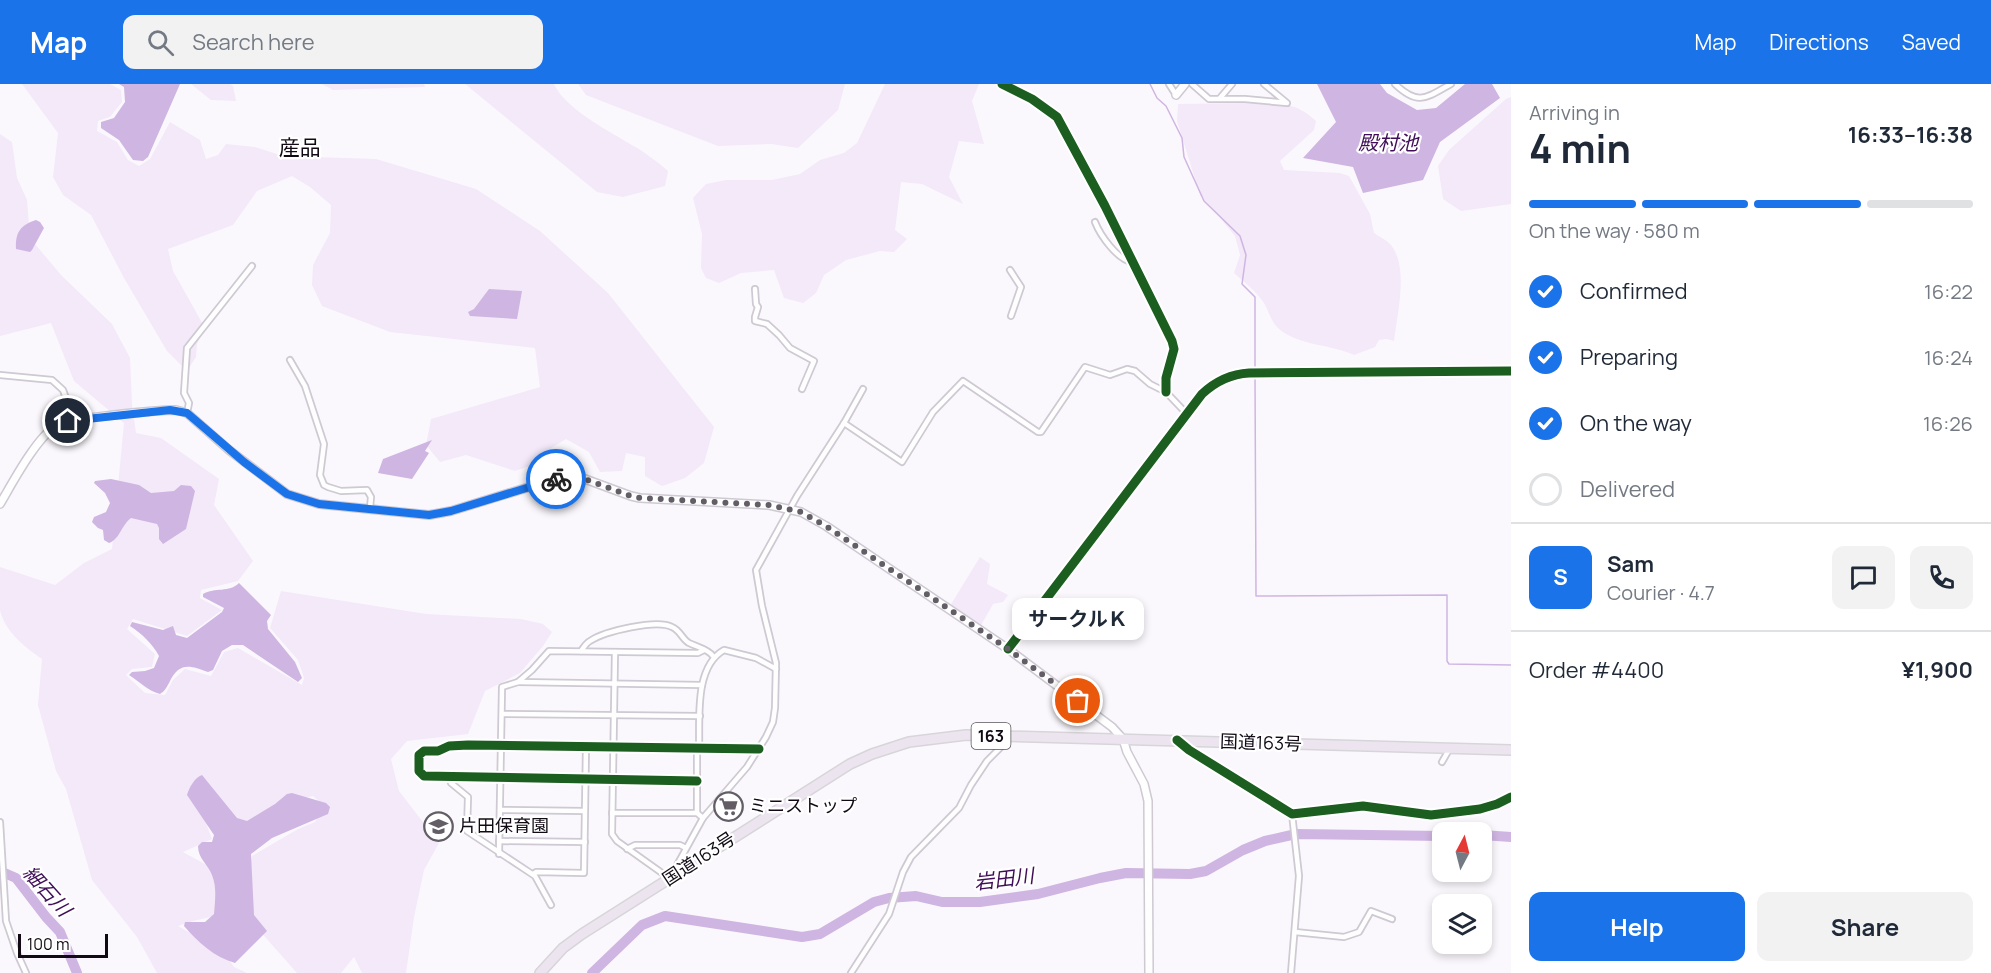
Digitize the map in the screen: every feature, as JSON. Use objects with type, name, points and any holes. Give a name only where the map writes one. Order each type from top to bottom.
[{"type":"highway","name":"国道163号","points":[[540,973],[563,948],[582,934],[835,772],[891,747],[930,738],[966,735],[1511,750]]},
{"type":"main road","points":[[1176,95],[1185,84]]},
{"type":"main road","points":[[1008,649],[1186,414],[1202,394],[1219,380],[1241,373],[1511,371]]},
{"type":"main road","points":[[0,504],[33,451],[51,430],[63,422],[170,410],[187,413],[251,468],[287,494],[319,504],[429,515],[555,479],[570,478],[593,481],[618,492],[640,498],[729,501],[791,509],[826,526],[1008,649],[1112,727],[1123,739],[1146,791],[1149,973]]},
{"type":"street","points":[[1002,84],[1032,99],[1057,117],[1172,341],[1174,350],[1166,378],[1166,392]]},
{"type":"street","points":[[1169,84],[1176,95]]},
{"type":"street","points":[[1192,84],[1209,99],[1287,103],[1264,84]]},
{"type":"street","points":[[1220,98],[1232,84]]},
{"type":"street","points":[[1395,84],[1408,96],[1420,98],[1427,97],[1451,84]]},
{"type":"street","points":[[1095,222],[1111,247],[1128,261],[1133,262]]},
{"type":"street","points":[[187,413],[189,403],[184,393],[187,348],[252,266]]},
{"type":"street","points":[[1011,270],[1021,287],[1011,316]]},
{"type":"street","points":[[755,289],[756,304],[759,307],[755,317],[756,321],[767,324],[790,348],[814,361],[802,388]]},
{"type":"street","points":[[290,360],[305,386],[324,444],[320,475],[322,480],[327,487],[333,489],[367,490],[371,497],[370,508]]},
{"type":"street","points":[[844,423],[902,462],[933,412],[963,381],[1041,432],[1085,367],[1110,375],[1130,369],[1135,371],[1150,384],[1166,392],[1186,414]]},
{"type":"street","points":[[0,375],[21,379],[52,380],[63,390],[74,420]]},
{"type":"street","points":[[678,872],[676,867],[703,818],[747,767],[773,722],[776,669],[756,570],[796,496],[844,423],[863,389]]},
{"type":"street","points":[[581,651],[586,643],[596,638],[625,629],[653,625],[672,626],[686,641],[710,652],[713,656]]},
{"type":"street","points":[[518,682],[536,667],[549,651],[698,653],[704,650]]},
{"type":"street","points":[[697,813],[702,685],[713,656],[724,650],[756,658],[776,669]]},
{"type":"street","points":[[615,652],[613,838],[669,878]]},
{"type":"street","points":[[499,854],[502,687],[518,682],[702,685]]},
{"type":"street","points":[[502,714],[700,716]]},
{"type":"street","points":[[851,973],[891,907],[903,872],[911,857],[959,808],[987,761],[1007,741],[1008,737]]},
{"type":"street","points":[[1177,740],[1189,750],[1292,814],[1363,806],[1431,815],[1480,809],[1511,797]]},
{"type":"street","points":[[697,781],[449,777],[424,776],[418,771],[420,755],[424,751],[438,751],[449,746],[759,749]]},
{"type":"street","points":[[533,874],[536,872],[584,873],[586,747]]},
{"type":"street","points":[[1442,762],[1450,748]]},
{"type":"street","points":[[449,777],[451,783],[468,797],[467,831],[499,854],[533,874],[551,905]]},
{"type":"street","points":[[500,810],[585,811]]},
{"type":"street","points":[[612,813],[697,813],[703,818]]},
{"type":"street","points":[[1291,973],[1299,876],[1292,814]]},
{"type":"street","points":[[0,822],[8,931],[26,973]]},
{"type":"street","points":[[500,841],[585,842]]},
{"type":"street","points":[[627,849],[635,845],[680,845],[686,848]]},
{"type":"street","points":[[1295,932],[1344,938],[1359,932],[1371,911],[1392,919]]},
{"type":"shaded area","points":[[22,84],[110,84],[121,90],[122,102],[110,117],[98,121],[97,131],[117,142],[128,160],[139,166],[150,159],[170,122],[200,140],[206,159],[218,155],[226,144],[255,147],[283,156],[376,159],[476,189],[540,231],[608,293],[714,427],[704,463],[685,478],[662,486],[645,476],[645,457],[626,453],[622,471],[600,472],[589,452],[566,439],[548,450],[532,465],[515,471],[466,455],[440,462],[426,445],[431,419],[540,387],[535,348],[390,332],[322,306],[312,285],[313,265],[330,233],[331,205],[310,187],[292,176],[257,191],[233,225],[168,249],[173,271],[205,328],[197,344],[196,357],[187,371],[167,351],[124,278],[91,215],[63,195],[53,177],[58,133]]},
{"type":"shaded area","points":[[191,84],[230,84],[233,86],[236,101],[211,100]]},
{"type":"shaded area","points":[[322,84],[424,84],[425,87],[333,90]]},
{"type":"shaded area","points":[[465,84],[554,84],[560,94],[580,113],[642,151],[668,171],[665,186],[623,197],[597,192]]},
{"type":"shaded area","points":[[578,84],[845,84],[838,110],[798,148],[771,144],[718,146],[586,95]]},
{"type":"shaded area","points":[[885,84],[979,84],[972,101],[984,144],[959,141],[949,177],[963,204],[922,184],[901,182],[895,230],[907,239],[894,252],[880,251],[846,260],[824,275],[816,293],[803,303],[784,298],[774,270],[741,273],[719,283],[706,278],[701,268],[702,234],[693,198],[706,184],[726,180],[772,180],[800,174],[820,160],[844,153],[857,143]]},
{"type":"shaded area","points":[[1511,97],[1511,204],[1461,211],[1443,199],[1438,166],[1449,150]]},
{"type":"shaded area","points":[[1178,104],[1286,105],[1308,114],[1316,121],[1314,130],[1280,161],[1284,170],[1340,173],[1349,176],[1370,214],[1374,233],[1389,243],[1395,252],[1401,276],[1394,341],[1379,340],[1375,347],[1354,355],[1295,338],[1278,328],[1261,299],[1234,273],[1240,255],[1235,236],[1200,195],[1177,121]]},
{"type":"shaded area","points":[[0,134],[12,142],[17,178],[27,200],[30,238],[61,275],[112,324],[130,358],[136,433],[161,438],[219,479],[214,505],[253,561],[238,581],[201,590],[200,598],[222,610],[187,636],[133,619],[127,629],[155,654],[152,667],[132,669],[126,675],[145,693],[165,695],[173,680],[185,669],[211,676],[224,652],[238,648],[302,685],[304,678],[298,660],[270,628],[281,591],[426,614],[521,619],[543,624],[552,632],[520,673],[485,691],[468,734],[407,741],[391,759],[399,791],[439,843],[424,870],[406,973],[362,973],[354,957],[341,973],[297,973],[251,921],[246,884],[252,856],[298,829],[315,822],[320,814],[321,803],[313,796],[283,803],[243,829],[192,786],[212,839],[183,852],[212,868],[216,897],[215,916],[178,926],[224,952],[234,967],[247,973],[157,973],[137,937],[92,880],[66,789],[56,771],[38,705],[42,659],[16,638],[6,625],[0,610],[0,567],[55,585],[84,563],[112,549],[124,423],[74,381],[51,323],[0,336]]},
{"type":"shaded area","points":[[980,557],[990,564],[987,584],[1008,595],[1003,602],[993,604],[980,627],[950,606]]},
{"type":"water","points":[[119,84],[180,84],[148,157],[143,161],[133,160],[119,140],[101,128],[101,122],[114,118],[125,102],[124,87]]},
{"type":"water","name":"殿村池","points":[[1317,84],[1380,84],[1387,93],[1417,110],[1436,108],[1465,84],[1492,84],[1500,98],[1440,142],[1423,180],[1363,193],[1353,167],[1303,158],[1336,122]]},
{"type":"water","points":[[36,220],[44,228],[32,250],[30,252],[16,249],[16,238],[22,227]]},
{"type":"water","points":[[489,289],[522,291],[517,319],[470,316],[468,312],[474,309]]},
{"type":"water","points":[[432,440],[425,451],[429,453],[412,479],[378,473],[383,459]]},
{"type":"water","points":[[111,479],[139,485],[151,493],[174,491],[181,485],[191,486],[195,491],[186,529],[163,544],[159,539],[157,524],[131,518],[113,541],[109,543],[104,540],[103,530],[92,522],[94,517],[106,512],[110,503],[105,493],[94,483]]},
{"type":"water","points":[[239,583],[271,615],[267,621],[268,629],[295,662],[302,678],[298,682],[243,645],[232,645],[222,651],[213,670],[208,672],[190,667],[181,668],[160,694],[148,689],[129,675],[132,672],[154,668],[159,656],[146,639],[130,626],[132,622],[163,630],[173,626],[176,635],[187,638],[222,612],[224,608],[203,597],[203,594],[231,588]]},
{"type":"water","points":[[202,775],[237,818],[247,821],[292,793],[326,803],[330,807],[328,814],[272,838],[251,854],[254,915],[267,931],[235,963],[207,948],[184,926],[185,922],[205,922],[214,914],[214,880],[198,846],[202,842],[212,842],[214,835],[187,795],[193,783]]},
{"type":"waterway","points":[[1150,84],[1157,98],[1166,106],[1182,138],[1184,157],[1204,201],[1240,236],[1246,255],[1242,284],[1255,297],[1255,371]]},
{"type":"waterway","points":[[1255,375],[1256,596],[1447,595],[1447,661],[1449,664],[1511,665]]},
{"type":"waterway","name":"岩田川","points":[[592,973],[642,925],[665,916],[802,937],[820,934],[874,902],[889,898],[916,896],[942,902],[980,902],[1038,894],[1126,873],[1190,874],[1206,871],[1243,850],[1265,841],[1296,834],[1432,836]]},
{"type":"waterway","name":"岩田川","points":[[1492,836],[1511,837]]},
{"type":"waterway","name":"細石川","points":[[0,871],[16,878],[60,932],[77,973]]},
{"type":"cycle path","points":[[1002,84],[1032,99],[1057,117],[1105,206],[1172,341],[1174,349],[1166,378],[1166,392]]},
{"type":"cycle path","points":[[1008,649],[1202,394],[1218,382],[1249,373],[1511,371]]},
{"type":"cycle path","points":[[1177,740],[1189,750],[1292,814],[1363,806],[1431,815],[1480,809],[1511,797]]},
{"type":"cycle path","points":[[697,781],[424,776],[419,771],[419,755],[424,751],[438,751],[449,746],[468,745],[759,749]]},
{"type":"way so far","points":[[556,479],[585,479],[640,498],[729,501],[769,505],[801,512],[826,526],[1008,649],[1078,701]]},
{"type":"place","name":"サークルＫ","points":[[1078,701]]},
{"type":"place","name":"ミニストップ","points":[[728,806]]},
{"type":"place","name":"片田保育園","points":[[438,826]]},
{"type":"district","name":"産品","points":[[300,148]]},
{"type":"route","points":[[68,421],[142,412],[182,411],[258,474],[287,494],[326,505],[429,515],[451,511],[556,479]]}]
